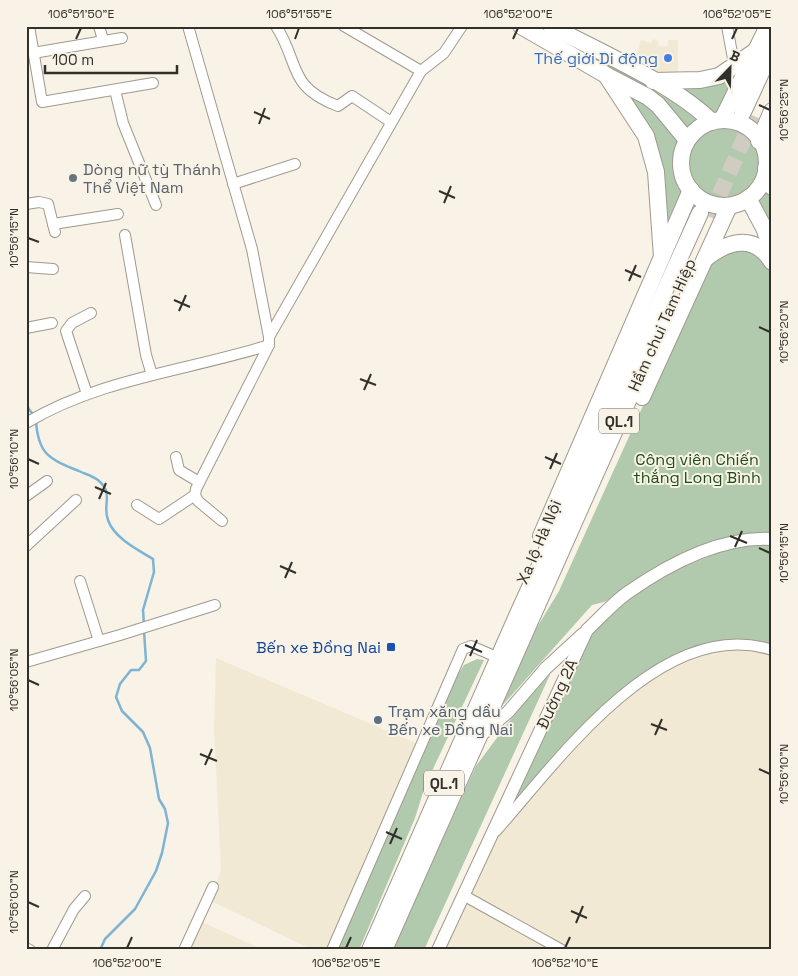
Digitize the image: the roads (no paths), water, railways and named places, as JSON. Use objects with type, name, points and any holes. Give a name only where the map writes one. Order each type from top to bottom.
[{"type":"main road","points":[[521,26],[648,97],[658,105],[687,140]]},
{"type":"main road","points":[[551,26],[653,81],[717,121],[744,126],[759,141],[764,150],[766,168],[772,187]]},
{"type":"main road","points":[[768,26],[748,114],[772,77]]},
{"type":"main road","points":[[653,81],[700,80],[719,76],[734,64],[764,50]]},
{"type":"main road","points":[[764,50],[717,121],[698,129],[687,140],[682,152],[681,165],[684,178],[691,190],[707,202],[729,206],[748,198],[763,180],[766,168]]},
{"type":"main road","points":[[606,75],[646,136],[656,172],[662,257]]},
{"type":"main road","points":[[759,141],[772,111]]},
{"type":"main road","name":"Xa lộ Hà Nội","points":[[384,950],[480,736],[522,620],[519,589],[691,190]]},
{"type":"main road","points":[[748,198],[764,228],[772,250]]},
{"type":"main road","name":"Xa lộ Hà Nội","points":[[370,950],[499,658],[522,620],[539,616],[552,594],[729,206]]},
{"type":"main road","name":"Hầm chui Tam Hiệp","points":[[522,620],[705,215]]},
{"type":"main road","points":[[704,259],[724,246],[741,242],[760,249],[772,262]]},
{"type":"street","points":[[29,26],[42,102],[153,83]]},
{"type":"street","points":[[99,26],[103,40]]},
{"type":"street","points":[[188,26],[252,249],[269,341]]},
{"type":"street","points":[[276,26],[287,46],[298,77],[314,94],[338,106],[352,96],[391,122]]},
{"type":"street","points":[[344,26],[421,71]]},
{"type":"street","points":[[137,505],[160,519],[195,495],[269,341],[391,122],[421,71],[444,53],[462,26]]},
{"type":"street","points":[[727,26],[734,64]]},
{"type":"street","points":[[33,52],[122,38]]},
{"type":"street","points":[[115,90],[123,123],[156,205]]},
{"type":"street","points":[[233,184],[295,164]]},
{"type":"street","points":[[26,204],[39,202],[48,204],[54,228],[118,214]]},
{"type":"street","points":[[126,234],[146,354],[152,375]]},
{"type":"street","points":[[26,267],[53,269]]},
{"type":"street","points":[[87,394],[66,332],[72,323],[91,313]]},
{"type":"street","points":[[26,328],[52,323]]},
{"type":"street","points":[[27,421],[113,384],[152,375],[269,341]]},
{"type":"street","points":[[176,457],[179,470],[200,482]]},
{"type":"street","points":[[26,496],[47,481]]},
{"type":"street","points":[[195,495],[198,501],[222,521]]},
{"type":"street","points":[[26,546],[76,500]]},
{"type":"street","name":"Đường 2A","points":[[438,950],[587,630],[626,594],[672,565],[725,544],[748,539],[772,539]]},
{"type":"street","points":[[80,581],[99,641]]},
{"type":"street","points":[[26,662],[143,628],[215,604]]},
{"type":"street","points":[[480,736],[508,712],[546,668],[587,630]]},
{"type":"street","points":[[492,836],[594,719],[635,684],[653,672],[698,651],[737,644],[749,644],[772,650]]},
{"type":"street","points":[[332,950],[464,649],[471,646],[499,658]]},
{"type":"street","points":[[184,950],[213,887]]},
{"type":"street","points":[[463,895],[562,950]]},
{"type":"street","points":[[52,950],[74,909],[86,896]]},
{"type":"waterway","points":[[26,405],[34,416]]},
{"type":"waterway","points":[[36,421],[39,441],[47,454],[60,463],[92,476],[99,481],[106,490],[108,520],[115,532],[127,543],[153,559],[154,572],[143,610],[144,625]]},
{"type":"waterway","points":[[100,950],[105,939],[135,909],[156,871],[168,823],[165,809],[159,799],[150,748],[143,732],[122,711],[116,697],[120,684],[131,670],[139,670],[146,661],[144,631]]},
{"type":"tunnel","points":[[710,217],[754,116]]},
{"type":"place","name":"Thế giới Di động","points":[[668,58]]},
{"type":"place","name":"Dòng nữ tỳ Thánh Thể Việt Nam","points":[[73,178]]},
{"type":"place","name":"Bến xe Đồng Nai","points":[[391,647]]},
{"type":"place","name":"Trạm xăng dầu Bến xe Đồng Nai","points":[[378,720]]},
{"type":"park label","name":"Công viên Chiến thắng Long Bình","points":[[697,468]]}]
